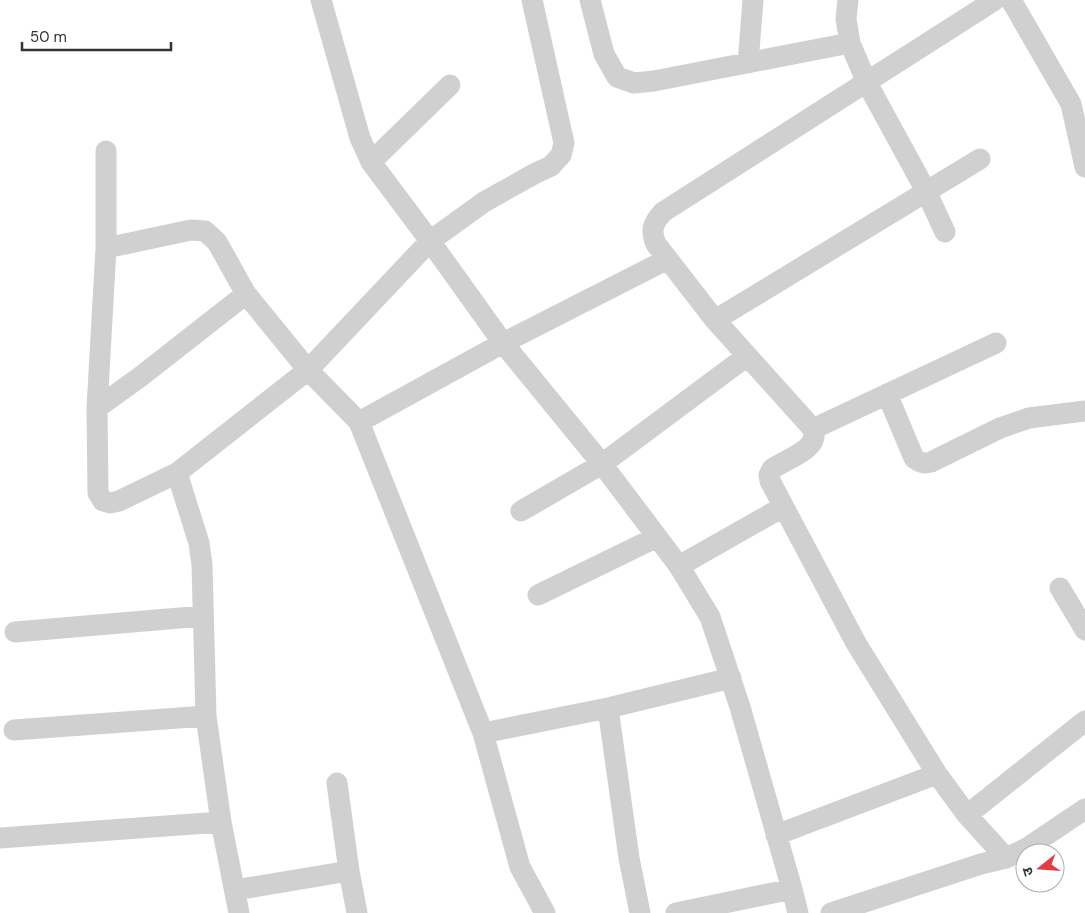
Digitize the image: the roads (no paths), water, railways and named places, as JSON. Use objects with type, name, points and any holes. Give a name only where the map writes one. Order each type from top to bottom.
[{"type":"street","points":[[321,0],[360,138],[372,162],[503,343],[602,464],[679,566],[710,617],[730,678],[798,913]]},
{"type":"street","points":[[106,151],[106,248],[97,408],[98,493],[103,501],[110,503],[120,501],[177,473],[308,370],[430,241],[484,202],[551,166],[561,155],[564,144],[532,0]]},
{"type":"street","points":[[590,0],[604,54],[617,78],[634,83],[654,81],[850,43]]},
{"type":"street","points":[[748,63],[754,0]]},
{"type":"street","points":[[848,0],[846,19],[850,43],[868,83],[945,232]]},
{"type":"street","points":[[995,0],[868,83],[663,212],[654,222],[652,229],[656,244],[715,320],[813,429],[815,439],[811,447],[772,469],[769,475],[770,480],[856,644],[937,774],[967,815],[1006,858]]},
{"type":"street","points":[[1011,0],[1078,102],[1085,167]]},
{"type":"street","points":[[372,162],[450,85]]},
{"type":"street","points":[[715,320],[980,160]]},
{"type":"street","points":[[106,248],[191,230],[205,231],[217,242],[246,294],[308,370],[359,422],[484,733],[520,866],[545,913]]},
{"type":"street","points":[[359,422],[503,343],[668,259]]},
{"type":"street","points":[[97,408],[140,377],[246,294]]},
{"type":"street","points":[[813,429],[996,343]]},
{"type":"street","points":[[521,511],[602,464],[747,356]]},
{"type":"street","points":[[887,394],[911,452],[919,462],[924,464],[1000,428],[1029,418],[1085,412]]},
{"type":"street","points":[[177,473],[199,543],[202,565],[206,716],[221,822],[238,913]]},
{"type":"street","points":[[679,566],[784,507]]},
{"type":"street","points":[[538,595],[658,538]]},
{"type":"street","points":[[1060,588],[1085,630]]},
{"type":"street","points":[[15,632],[204,616]]},
{"type":"street","points":[[484,733],[608,708],[730,678]]},
{"type":"street","points":[[608,708],[629,858],[640,913]]},
{"type":"street","points":[[14,730],[206,716]]},
{"type":"street","points":[[967,815],[1085,721]]},
{"type":"street","points":[[776,835],[937,774]]},
{"type":"street","points":[[337,783],[349,871],[357,913]]},
{"type":"street","points":[[831,913],[1006,858],[1027,848],[1085,809]]},
{"type":"street","points":[[0,838],[221,822]]},
{"type":"street","points":[[235,890],[349,871]]},
{"type":"street","points":[[676,913],[792,889]]}]
